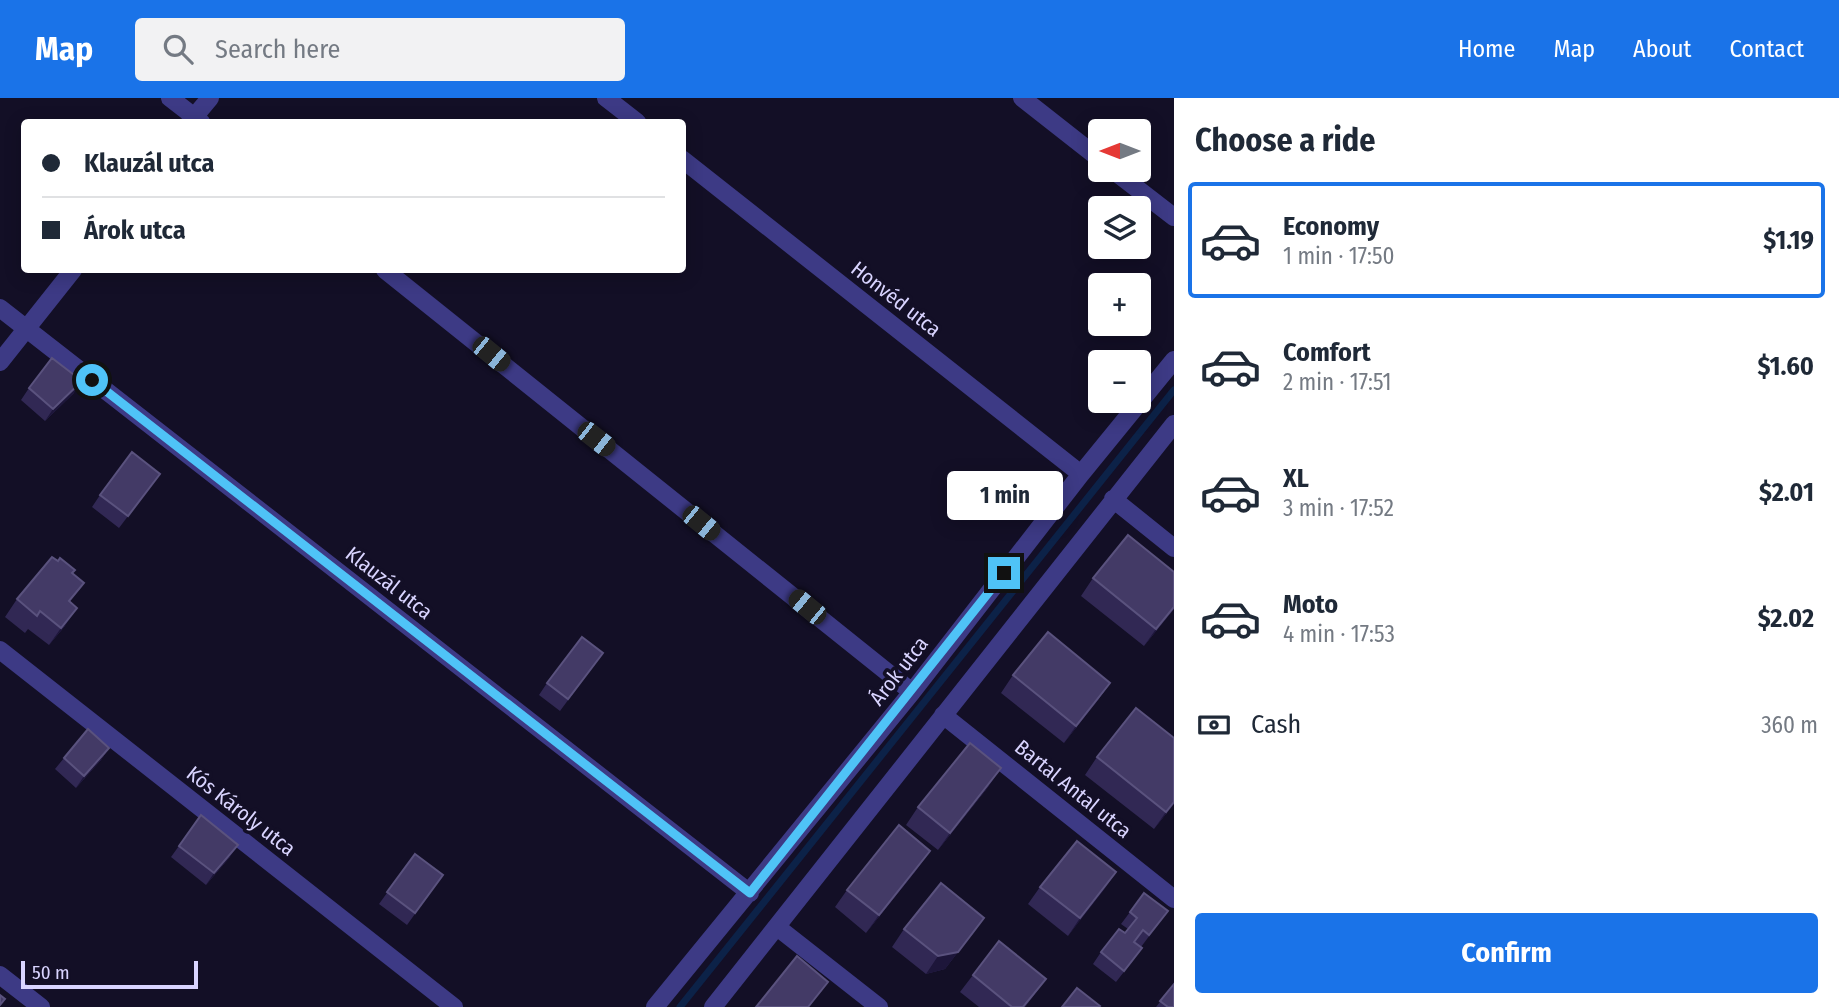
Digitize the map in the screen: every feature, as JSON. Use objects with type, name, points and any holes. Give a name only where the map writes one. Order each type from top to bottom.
[{"type":"street","points":[[170,98],[193,119]]},
{"type":"street","points":[[196,119],[210,98]]},
{"type":"street","points":[[606,98],[632,119]]},
{"type":"street","points":[[1021,98],[1088,150]]},
{"type":"street","name":"Honvéd utca","points":[[686,162],[1081,474]]},
{"type":"street","points":[[1129,182],[1174,217]]},
{"type":"street","points":[[0,362],[71,273]]},
{"type":"street","points":[[389,273],[912,692]]},
{"type":"street","name":"Klauzál utca","points":[[0,308],[750,893]]},
{"type":"street","name":"Árok utca","points":[[655,1007],[912,692],[1081,474],[1174,360]]},
{"type":"street","points":[[713,1007],[1174,424]]},
{"type":"street","points":[[1113,499],[1174,548]]},
{"type":"street","name":"Kós Károly utca","points":[[0,650],[454,1007]]},
{"type":"street","name":"Bartal Antal utca","points":[[943,715],[1174,899]]},
{"type":"street","points":[[777,927],[879,1007]]},
{"type":"street","points":[[0,975],[41,1007]]},
{"type":"building","points":[[52,358],[82,381],[53,409],[29,388]]},
{"type":"building","points":[[132,452],[160,474],[128,516],[100,495]]},
{"type":"building","points":[[1128,535],[1174,572],[1174,607],[1156,629],[1093,578]]},
{"type":"building","points":[[52,557],[58,561],[60,558],[75,570],[72,573],[84,583],[69,601],[77,608],[61,628],[40,611],[37,616],[17,599]]},
{"type":"building","points":[[1048,632],[1110,683],[1076,726],[1013,675]]},
{"type":"building","points":[[582,637],[603,653],[568,699],[547,683]]},
{"type":"building","points":[[1136,708],[1174,738],[1174,802],[1166,812],[1097,757]]},
{"type":"building","points":[[88,729],[109,748],[84,776],[64,758]]},
{"type":"building","points":[[970,743],[1001,768],[950,833],[918,807]]},
{"type":"building","points":[[201,815],[238,845],[214,873],[179,846]]},
{"type":"building","points":[[899,825],[930,851],[879,915],[847,890]]},
{"type":"building","points":[[1077,841],[1116,872],[1080,918],[1040,887]]},
{"type":"building","points":[[415,854],[443,875],[415,913],[387,892]]},
{"type":"building","points":[[941,883],[984,918],[958,952],[938,956],[904,929]]},
{"type":"building","points":[[1144,893],[1168,911],[1149,935],[1143,930],[1134,942],[1142,948],[1124,971],[1101,952],[1119,929],[1125,933],[1137,918],[1130,912]]},
{"type":"building","points":[[999,941],[1046,979],[1023,1007],[1012,1007],[973,975]]},
{"type":"building","points":[[797,956],[828,982],[808,1007],[756,1007]]},
{"type":"building","points":[[1174,984],[1174,1007],[1168,1007],[1160,1001]]},
{"type":"building","points":[[1077,988],[1100,1006],[1062,1007]]},
{"type":"waterway","points":[[680,1007],[1174,390]]},
{"type":"route","points":[[92,380],[750,893],[1004,573]]}]
